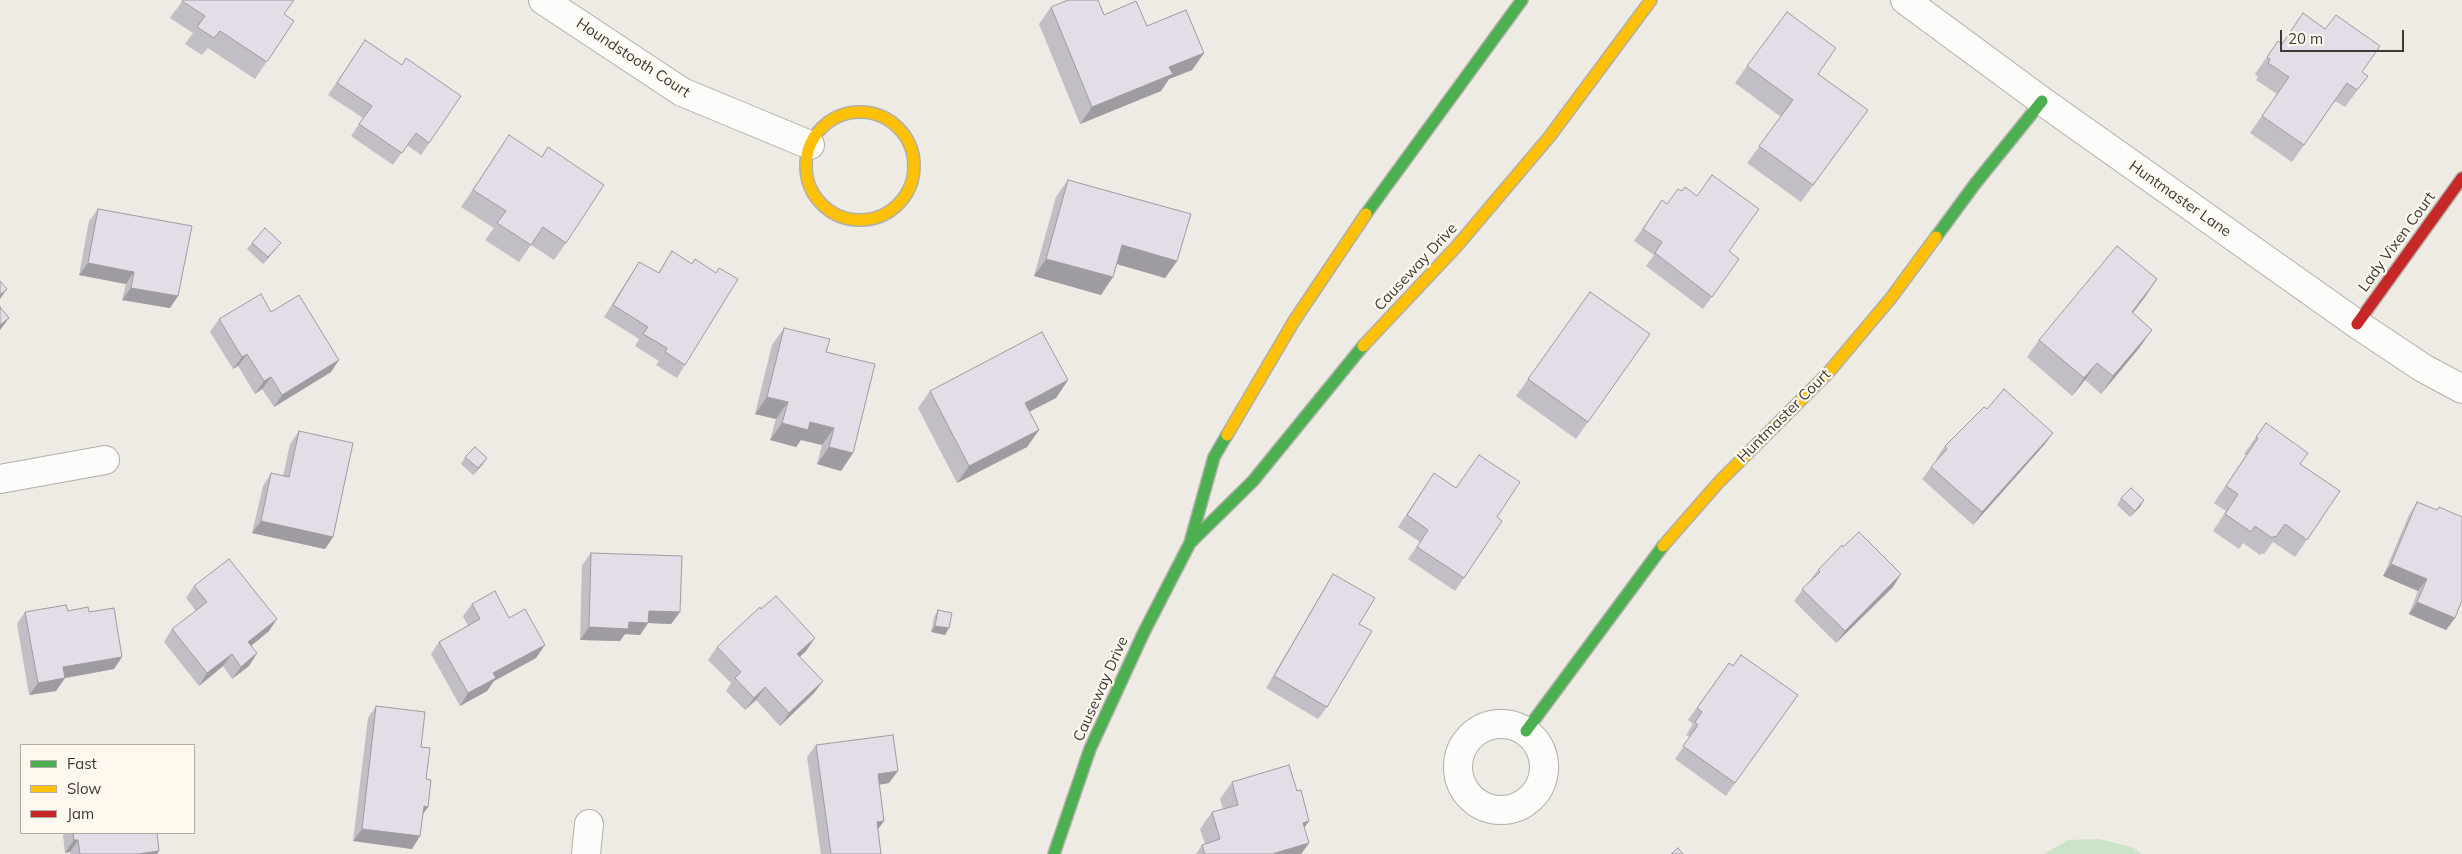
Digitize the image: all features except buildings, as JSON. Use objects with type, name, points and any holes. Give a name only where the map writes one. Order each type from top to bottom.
[{"type":"street","name":"Houndstooth Court","points":[[543,0],[682,92],[810,145]]},
{"type":"street","name":"Causeway Drive","points":[[1054,854],[1090,749],[1144,632],[1190,543],[1214,457],[1294,321],[1346,241],[1522,0]]},
{"type":"street","name":"Causeway Drive","points":[[1190,543],[1253,481],[1350,360],[1457,246],[1526,166],[1651,0]]},
{"type":"street","name":"Huntmaster Lane","points":[[1905,0],[2042,101],[2357,324],[2423,368],[2462,389]]},
{"type":"street","name":"Huntmaster Court","points":[[1526,731],[1664,545],[1719,482],[1828,373],[1891,298],[1975,184],[2042,101]]},
{"type":"street","points":[[853,112],[871,113],[889,120],[903,133],[912,150],[914,169],[910,187],[900,203],[884,214],[866,220],[848,219],[830,212],[816,199],[807,182],[805,164],[810,145],[819,130],[835,118],[853,112]]},
{"type":"street","name":"Lady Vixen Court","points":[[2357,324],[2462,178]]},
{"type":"street","points":[[0,479],[105,460]]},
{"type":"street","points":[[586,854],[589,824]]},
{"type":"green space","points":[[2099,839],[2132,847],[2142,854],[2044,854],[2068,840]]},
{"type":"traffic: fast","points":[[1366,214],[1522,0]]},
{"type":"traffic: fast","points":[[1936,237],[1975,184],[2042,101]]},
{"type":"traffic: fast","points":[[1191,542],[1253,481],[1363,346]]},
{"type":"traffic: fast","points":[[1054,854],[1090,749],[1144,632],[1190,543],[1214,457],[1227,435]]},
{"type":"traffic: fast","points":[[1526,731],[1663,546]]},
{"type":"traffic: slow","points":[[1363,346],[1457,246],[1550,136],[1651,0]]},
{"type":"traffic: slow","points":[[860,112],[881,116],[898,128],[910,145],[914,166],[910,187],[898,204],[881,216],[860,220],[839,216],[822,204],[810,187],[806,166],[810,145],[822,128],[839,116],[860,112]]},
{"type":"traffic: slow","points":[[1227,435],[1294,321],[1366,214]]},
{"type":"traffic: slow","points":[[1663,546],[1719,482],[1828,373],[1891,298],[1936,237]]},
{"type":"traffic: jam","points":[[2357,324],[2462,178]]}]
